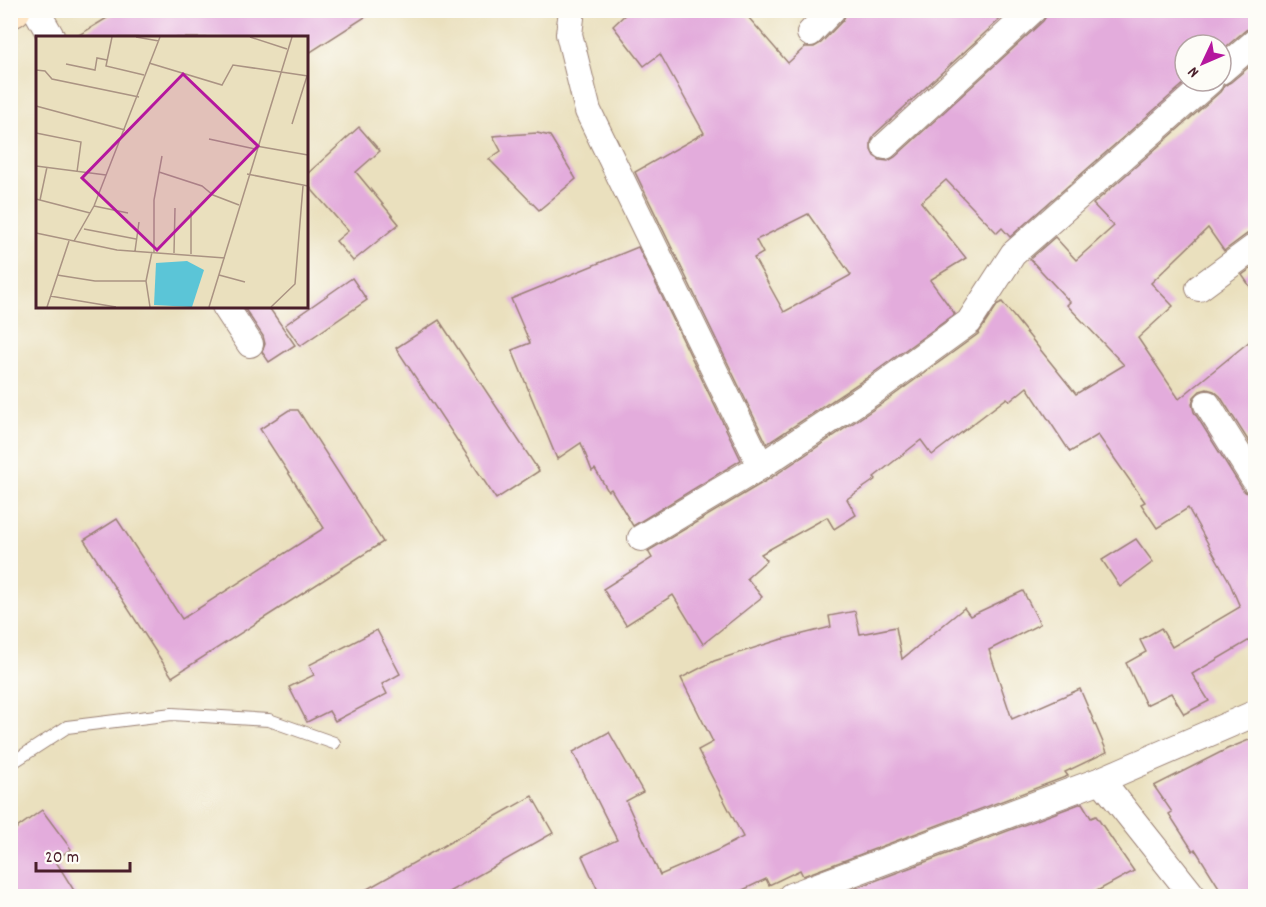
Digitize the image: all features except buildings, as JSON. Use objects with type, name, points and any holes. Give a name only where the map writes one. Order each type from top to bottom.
[{"type":"street","points":[[36,10],[51,36]]},
{"type":"street","points":[[572,10],[569,34],[588,111],[760,466]]},
{"type":"street","points":[[810,33],[832,10]]},
{"type":"street","points":[[885,146],[1033,10]]},
{"type":"street","points":[[1233,61],[1256,41]]},
{"type":"street","points":[[641,538],[760,466],[874,391],[969,322],[1013,254],[1196,93]]},
{"type":"street","points":[[1199,288],[1256,246]]},
{"type":"street","points":[[226,308],[250,344]]},
{"type":"street","points":[[1206,404],[1256,482]]},
{"type":"street","points":[[790,897],[1101,780],[1256,713]]},
{"type":"street","points":[[1101,780],[1193,897]]},
{"type":"lane","points":[[10,764],[67,727],[172,714],[269,720],[334,743]]}]
